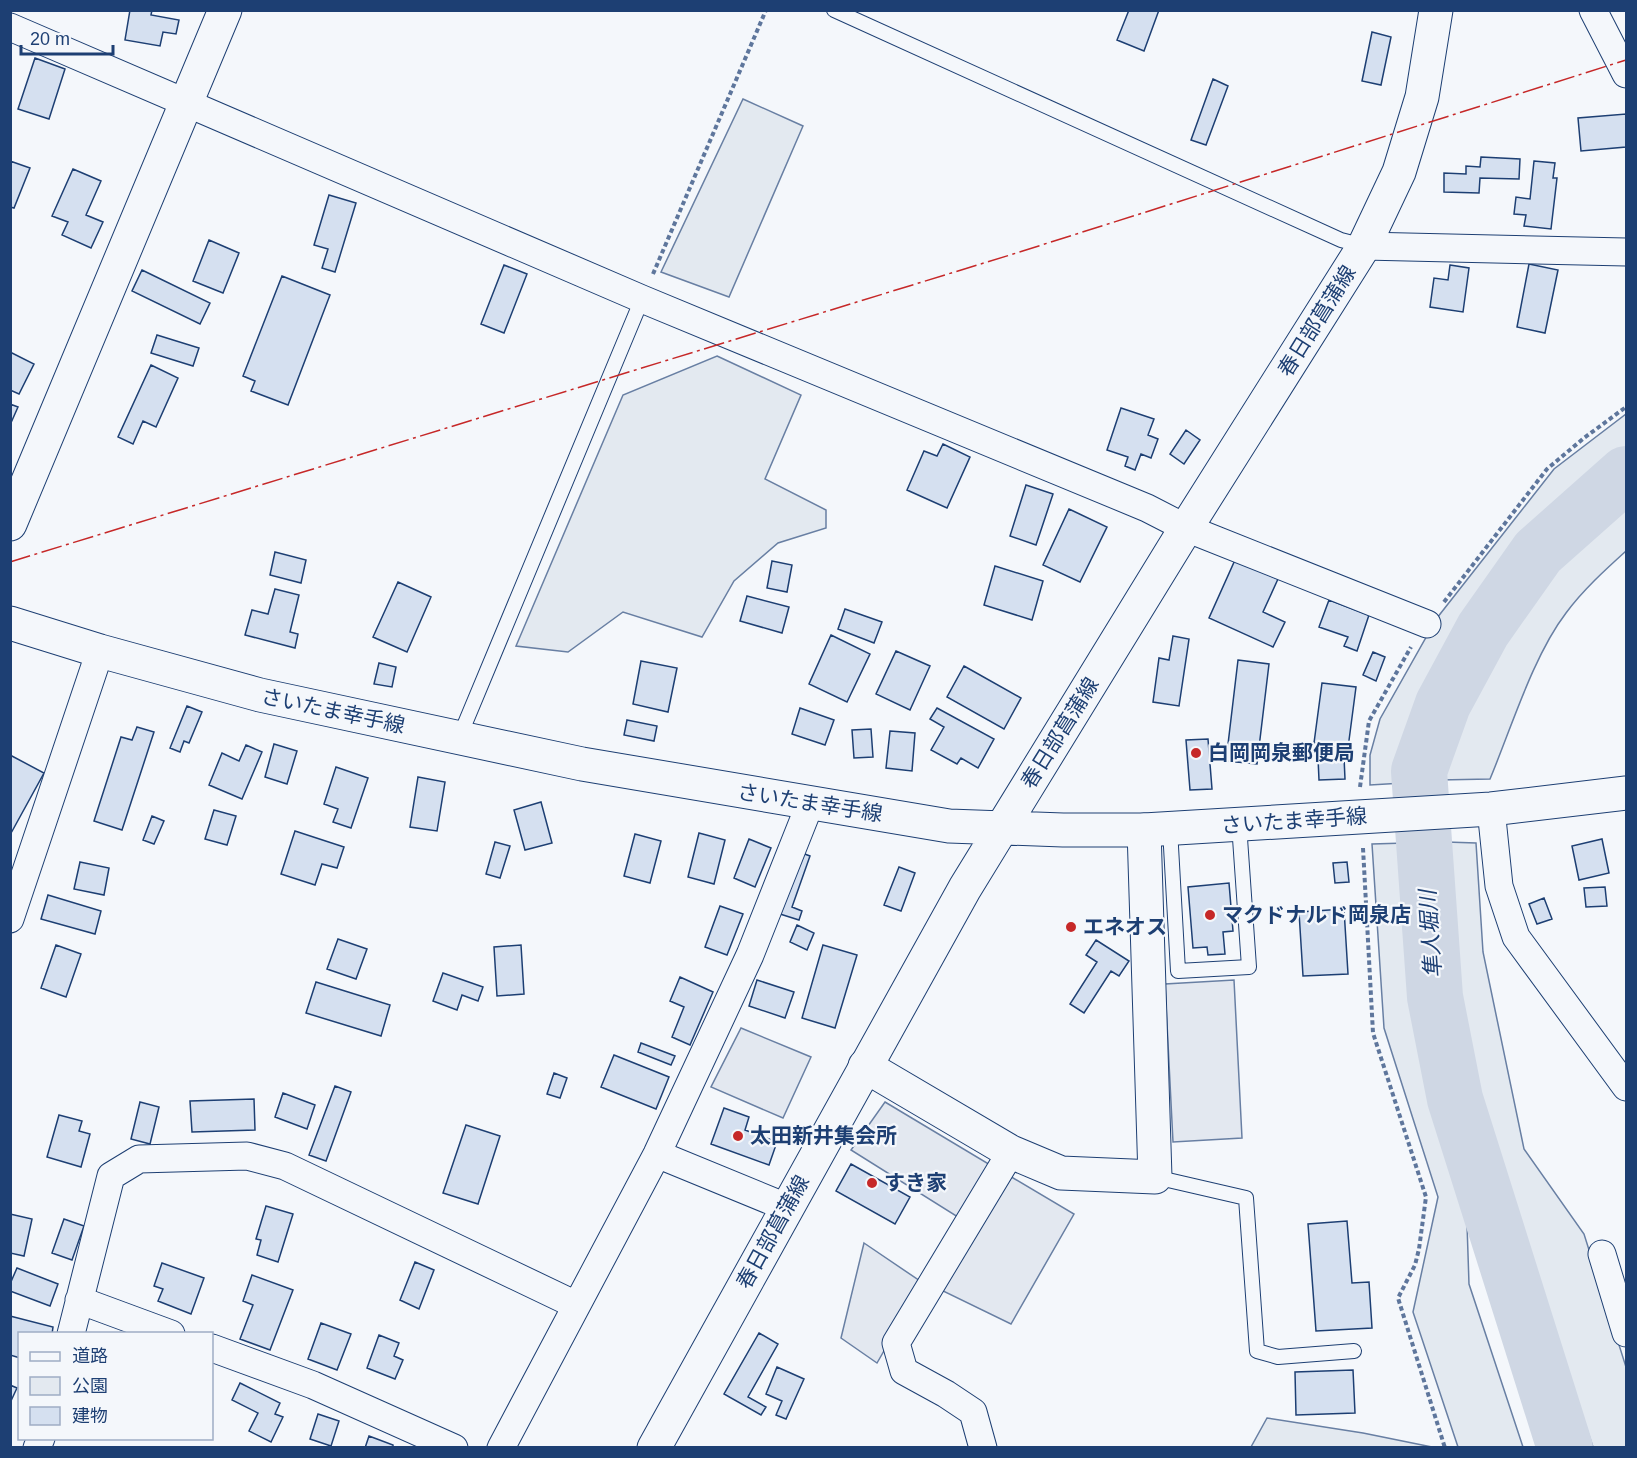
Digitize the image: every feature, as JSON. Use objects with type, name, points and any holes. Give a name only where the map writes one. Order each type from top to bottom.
[{"type":"main road","points":[[10,524],[225,10]]},
{"type":"main road","name":"春日部菖蒲線","points":[[654,1448],[965,888],[1186,528],[1364,246],[1403,162],[1422,97],[1436,10]]},
{"type":"main road","name":"さいたま幸手線","points":[[10,623],[100,651],[260,695],[582,764],[948,826],[1001,829],[1157,830],[1491,809],[1626,793]]},
{"type":"main road","points":[[865,1066],[1011,1152],[1061,1173],[1155,1177],[1157,830]]},
{"type":"street","points":[[1593,10],[1626,74]]},
{"type":"street","points":[[10,27],[642,299],[1147,508],[1186,528],[1427,624]]},
{"type":"street","points":[[1364,246],[1626,252]]},
{"type":"street","points":[[10,919],[100,651]]},
{"type":"street","points":[[501,1448],[657,1154],[750,955],[810,804]]},
{"type":"street","points":[[1491,809],[1499,886],[1516,937],[1626,1087]]},
{"type":"street","points":[[984,1448],[973,1412],[904,1371],[896,1343],[1011,1152]]},
{"type":"street","points":[[657,1154],[786,1207]]},
{"type":"street","points":[[72,1332],[111,1176],[139,1159],[247,1156],[285,1166],[576,1305]]},
{"type":"street","points":[[1602,1254],[1626,1333]]},
{"type":"street","points":[[80,1300],[166,1332]]},
{"type":"street","points":[[213,1348],[313,1385],[454,1448]]},
{"type":"lane","points":[[834,10],[1341,240],[1364,246]]},
{"type":"lane","points":[[459,738],[642,299]]},
{"type":"lane","points":[[1157,830],[1178,971],[1249,967],[1239,824]]},
{"type":"lane","points":[[1155,1177],[1246,1198],[1257,1350],[1278,1357],[1354,1351]]},
{"type":"path","points":[[642,299],[765,10]]},
{"type":"path","points":[[1445,1448],[1398,1298],[1415,1265],[1425,1197],[1373,1033],[1359,779],[1369,722],[1416,639],[1547,469],[1626,407]]},
{"type":"green space","points":[[743,99],[803,126],[729,297],[661,272]]},
{"type":"green space","points":[[717,356],[801,395],[765,479],[826,510],[826,528],[778,543],[734,581],[702,637],[623,612],[568,652],[516,646],[623,395]]},
{"type":"green space","points":[[1626,414],[1626,456],[1542,532],[1472,620],[1416,726],[1405,763],[1403,783],[1370,785],[1370,755],[1380,719],[1437,618],[1554,469]]},
{"type":"green space","points":[[1626,496],[1626,551],[1580,596],[1554,630],[1533,671],[1490,779],[1439,780],[1441,752],[1463,698],[1550,562]]},
{"type":"green space","points":[[1446,842],[1476,843],[1483,952],[1524,1149],[1584,1234],[1626,1367],[1626,1447],[1593,1447],[1483,1132],[1460,1016],[1450,932]]},
{"type":"green space","points":[[1406,843],[1410,982],[1435,1119],[1466,1194],[1469,1284],[1523,1447],[1458,1447],[1413,1312],[1438,1197],[1384,1028],[1372,844]]},
{"type":"green space","points":[[1267,1418],[1363,1433],[1432,1447],[1251,1447]]},
{"type":"shaded area","points":[[1234,980],[1242,1138],[1173,1142],[1165,984]]},
{"type":"shaded area","points":[[741,1028],[811,1057],[783,1118],[711,1087]]},
{"type":"shaded area","points":[[885,1102],[992,1166],[961,1219],[851,1150]]},
{"type":"shaded area","points":[[1008,1175],[1074,1214],[1011,1324],[941,1290]]},
{"type":"shaded area","points":[[864,1243],[923,1283],[877,1363],[841,1338]]},
{"type":"building","points":[[130,10],[152,10],[151,15],[179,20],[176,34],[163,32],[160,46],[125,40]]},
{"type":"building","points":[[1129,10],[1159,10],[1144,51],[1117,40]]},
{"type":"building","points":[[1372,32],[1391,37],[1381,85],[1362,81]]},
{"type":"building","points":[[35,58],[65,69],[49,119],[18,109]]},
{"type":"building","points":[[1213,79],[1228,86],[1206,145],[1191,140]]},
{"type":"building","points":[[1626,114],[1626,147],[1581,151],[1578,118]]},
{"type":"building","points":[[1481,157],[1520,159],[1519,179],[1480,178],[1479,193],[1444,192],[1444,173],[1466,174],[1466,166],[1480,167]]},
{"type":"building","points":[[10,161],[30,168],[14,208],[10,207]]},
{"type":"building","points":[[1534,161],[1555,163],[1553,178],[1557,178],[1551,229],[1524,226],[1526,215],[1514,214],[1516,197],[1530,199]]},
{"type":"building","points":[[73,169],[101,181],[86,215],[103,222],[91,248],[62,235],[68,222],[52,216]]},
{"type":"building","points":[[329,195],[356,203],[335,272],[322,268],[328,249],[314,245]]},
{"type":"building","points":[[209,240],[239,253],[223,293],[193,281]]},
{"type":"building","points":[[1529,264],[1558,270],[1545,333],[1517,327]]},
{"type":"building","points":[[504,265],[527,274],[504,333],[481,324]]},
{"type":"building","points":[[1450,265],[1469,268],[1463,312],[1430,307],[1434,278],[1448,280]]},
{"type":"building","points":[[142,270],[210,303],[200,324],[132,291]]},
{"type":"building","points":[[282,276],[330,295],[288,405],[251,391],[255,381],[243,376]]},
{"type":"building","points":[[157,335],[199,348],[193,366],[151,353]]},
{"type":"building","points":[[10,352],[34,364],[19,394],[10,390]]},
{"type":"building","points":[[151,365],[178,378],[156,427],[143,421],[133,444],[118,437]]},
{"type":"building","points":[[10,404],[18,407],[10,425]]},
{"type":"building","points":[[1121,408],[1154,419],[1148,435],[1158,439],[1151,458],[1141,454],[1135,470],[1125,466],[1128,457],[1107,450]]},
{"type":"building","points":[[1186,430],[1200,440],[1184,464],[1170,454]]},
{"type":"building","points":[[943,444],[970,457],[947,508],[907,490],[924,451],[937,456]]},
{"type":"building","points":[[1026,485],[1053,494],[1036,545],[1010,536]]},
{"type":"building","points":[[1069,509],[1107,527],[1080,582],[1043,565]]},
{"type":"building","points":[[275,552],[306,560],[301,583],[270,575]]},
{"type":"building","points":[[1235,560],[1278,579],[1263,612],[1285,622],[1273,647],[1209,618]]},
{"type":"building","points":[[772,561],[792,565],[787,592],[767,588]]},
{"type":"building","points":[[995,566],[1043,581],[1032,620],[984,605]]},
{"type":"building","points":[[398,582],[431,597],[407,652],[373,637]]},
{"type":"building","points":[[275,589],[299,595],[290,632],[298,634],[295,648],[245,635],[252,610],[268,614]]},
{"type":"building","points":[[747,596],[789,607],[782,633],[740,621]]},
{"type":"building","points":[[1329,600],[1369,615],[1357,651],[1344,646],[1348,637],[1319,627]]},
{"type":"building","points":[[845,609],[882,622],[874,643],[838,629]]},
{"type":"building","points":[[831,635],[870,654],[847,702],[809,684]]},
{"type":"building","points":[[1173,636],[1189,639],[1179,706],[1153,702],[1159,658],[1169,660]]},
{"type":"building","points":[[896,651],[930,666],[910,710],[876,694]]},
{"type":"building","points":[[1373,652],[1385,657],[1376,681],[1363,675]]},
{"type":"building","points":[[1238,660],[1269,664],[1257,764],[1226,761]]},
{"type":"building","points":[[641,661],[677,668],[668,712],[633,704]]},
{"type":"building","points":[[379,663],[396,667],[392,687],[374,684]]},
{"type":"building","points":[[964,666],[1021,698],[1004,729],[947,697]]},
{"type":"building","points":[[1322,683],[1356,687],[1348,748],[1314,743]]},
{"type":"building","points":[[187,706],[202,712],[189,743],[184,741],[180,752],[170,748]]},
{"type":"building","points":[[800,708],[834,720],[825,745],[792,734]]},
{"type":"building","points":[[937,708],[994,739],[978,768],[961,758],[957,764],[931,750],[944,727],[930,719]]},
{"type":"building","points":[[627,720],[657,726],[654,741],[624,735]]},
{"type":"building","points":[[137,727],[154,732],[122,830],[94,821],[121,737],[132,740]]},
{"type":"building","points":[[871,729],[873,757],[854,758],[852,730]]},
{"type":"building","points":[[890,731],[915,733],[912,771],[886,768]]},
{"type":"building","points":[[1208,739],[1212,789],[1190,790],[1186,740]]},
{"type":"building","points":[[274,744],[297,751],[287,784],[265,777]]},
{"type":"building","points":[[246,745],[262,752],[242,799],[209,785],[222,753],[239,761]]},
{"type":"building","points":[[10,755],[44,773],[10,835]]},
{"type":"building","points":[[1344,757],[1345,779],[1319,780],[1318,758]]},
{"type":"building","points":[[336,767],[368,778],[351,828],[333,822],[338,809],[324,804]]},
{"type":"building","points":[[418,777],[445,782],[437,831],[410,827]]},
{"type":"building","points":[[541,802],[552,843],[525,850],[514,810]]},
{"type":"building","points":[[214,810],[236,816],[227,845],[205,839]]},
{"type":"building","points":[[152,816],[164,821],[154,844],[143,840]]},
{"type":"building","points":[[295,831],[344,847],[337,868],[322,864],[315,885],[281,874]]},
{"type":"building","points":[[699,833],[725,840],[714,884],[688,877]]},
{"type":"building","points":[[635,834],[661,841],[650,883],[624,876]]},
{"type":"building","points":[[749,839],[771,848],[755,887],[734,878]]},
{"type":"building","points":[[1602,839],[1609,873],[1579,880],[1572,846]]},
{"type":"building","points":[[495,842],[510,846],[500,878],[486,874]]},
{"type":"building","points":[[802,853],[810,856],[792,907],[802,911],[799,920],[780,914]]},
{"type":"building","points":[[80,862],[109,868],[104,895],[74,889]]},
{"type":"building","points":[[1347,862],[1349,882],[1335,883],[1333,863]]},
{"type":"building","points":[[899,867],[915,873],[901,911],[884,905]]},
{"type":"building","points":[[1229,883],[1233,931],[1223,932],[1225,954],[1208,955],[1207,947],[1193,948],[1188,887]]},
{"type":"building","points":[[1605,887],[1607,906],[1586,907],[1584,888]]},
{"type":"building","points":[[48,895],[101,911],[95,934],[41,919]]},
{"type":"building","points":[[1544,898],[1552,919],[1537,924],[1529,904]]},
{"type":"building","points":[[720,906],[743,914],[727,955],[705,947]]},
{"type":"building","points":[[1344,909],[1348,974],[1303,976],[1299,912]]},
{"type":"building","points":[[797,925],[814,933],[807,950],[790,942]]},
{"type":"building","points":[[338,939],[367,949],[356,979],[327,969]]},
{"type":"building","points":[[1096,940],[1129,961],[1119,976],[1111,971],[1084,1013],[1070,1004],[1097,962],[1086,955]]},
{"type":"building","points":[[56,945],[81,954],[66,997],[41,988]]},
{"type":"building","points":[[521,945],[524,994],[497,996],[494,947]]},
{"type":"building","points":[[823,945],[857,955],[835,1028],[802,1018]]},
{"type":"building","points":[[443,973],[483,987],[478,1001],[462,995],[457,1010],[433,1001]]},
{"type":"building","points":[[680,977],[713,992],[690,1045],[672,1037],[684,1007],[670,1001]]},
{"type":"building","points":[[757,980],[794,992],[785,1018],[749,1006]]},
{"type":"building","points":[[316,982],[390,1005],[381,1036],[306,1013]]},
{"type":"building","points":[[641,1043],[675,1056],[671,1065],[638,1052]]},
{"type":"building","points":[[614,1055],[669,1077],[656,1109],[601,1087]]},
{"type":"building","points":[[554,1073],[567,1078],[560,1098],[547,1094]]},
{"type":"building","points":[[335,1086],[351,1092],[326,1161],[309,1155]]},
{"type":"building","points":[[283,1093],[315,1105],[307,1129],[275,1117]]},
{"type":"building","points":[[254,1099],[255,1130],[192,1132],[190,1101]]},
{"type":"building","points":[[140,1102],[159,1107],[150,1144],[131,1139]]},
{"type":"building","name":"太田新井集会所","points":[[724,1108],[749,1117],[745,1130],[777,1142],[769,1165],[711,1144]]},
{"type":"building","points":[[59,1115],[82,1121],[79,1131],[90,1134],[81,1167],[47,1157]]},
{"type":"building","points":[[466,1125],[500,1136],[478,1204],[443,1193]]},
{"type":"building","points":[[851,1164],[910,1197],[895,1224],[836,1191]]},
{"type":"building","points":[[266,1206],[293,1214],[278,1262],[257,1255],[261,1240],[256,1239]]},
{"type":"building","points":[[10,1214],[32,1219],[24,1256],[10,1253]]},
{"type":"building","points":[[64,1219],[84,1226],[72,1260],[52,1253]]},
{"type":"building","points":[[1347,1221],[1352,1283],[1369,1282],[1372,1328],[1316,1331],[1308,1224]]},
{"type":"building","points":[[415,1262],[434,1270],[419,1309],[400,1300]]},
{"type":"building","points":[[162,1263],[204,1278],[191,1314],[158,1301],[163,1289],[154,1286]]},
{"type":"building","points":[[17,1268],[58,1284],[50,1306],[10,1291],[10,1284]]},
{"type":"building","points":[[252,1275],[293,1290],[270,1350],[240,1339],[253,1305],[243,1301]]},
{"type":"building","points":[[10,1316],[53,1327],[52,1332],[18,1332],[18,1357],[10,1355]]},
{"type":"building","points":[[321,1323],[351,1334],[337,1370],[308,1359]]},
{"type":"building","points":[[759,1333],[778,1344],[748,1397],[766,1407],[761,1415],[724,1394]]},
{"type":"building","points":[[379,1335],[399,1343],[394,1356],[403,1360],[395,1379],[367,1368]]},
{"type":"building","points":[[777,1367],[804,1379],[786,1419],[776,1415],[782,1401],[766,1394]]},
{"type":"building","points":[[1353,1370],[1355,1413],[1296,1415],[1295,1372]]},
{"type":"building","points":[[240,1383],[280,1403],[275,1414],[283,1417],[271,1442],[249,1431],[258,1413],[232,1400]]},
{"type":"building","points":[[10,1385],[17,1388],[10,1403]]},
{"type":"building","points":[[318,1414],[339,1421],[331,1446],[310,1439]]},
{"type":"building","points":[[369,1436],[393,1445],[393,1448],[365,1448]]},
{"type":"waterway","name":"隼人堀川","points":[[1565,1448],[1455,1099],[1435,997],[1419,771],[1443,704],[1483,630],[1538,552],[1626,474]]},
{"type":"power","points":[[10,562],[1010,255],[1626,60]]},
{"type":"place","name":"白岡岡泉郵便局","points":[[1196,753]]},
{"type":"place","name":"マクドナルド岡泉店","points":[[1210,915]]},
{"type":"place","name":"エネオス","points":[[1071,927]]},
{"type":"place","name":"太田新井集会所","points":[[738,1136]]},
{"type":"place","name":"すき家","points":[[872,1183]]}]
